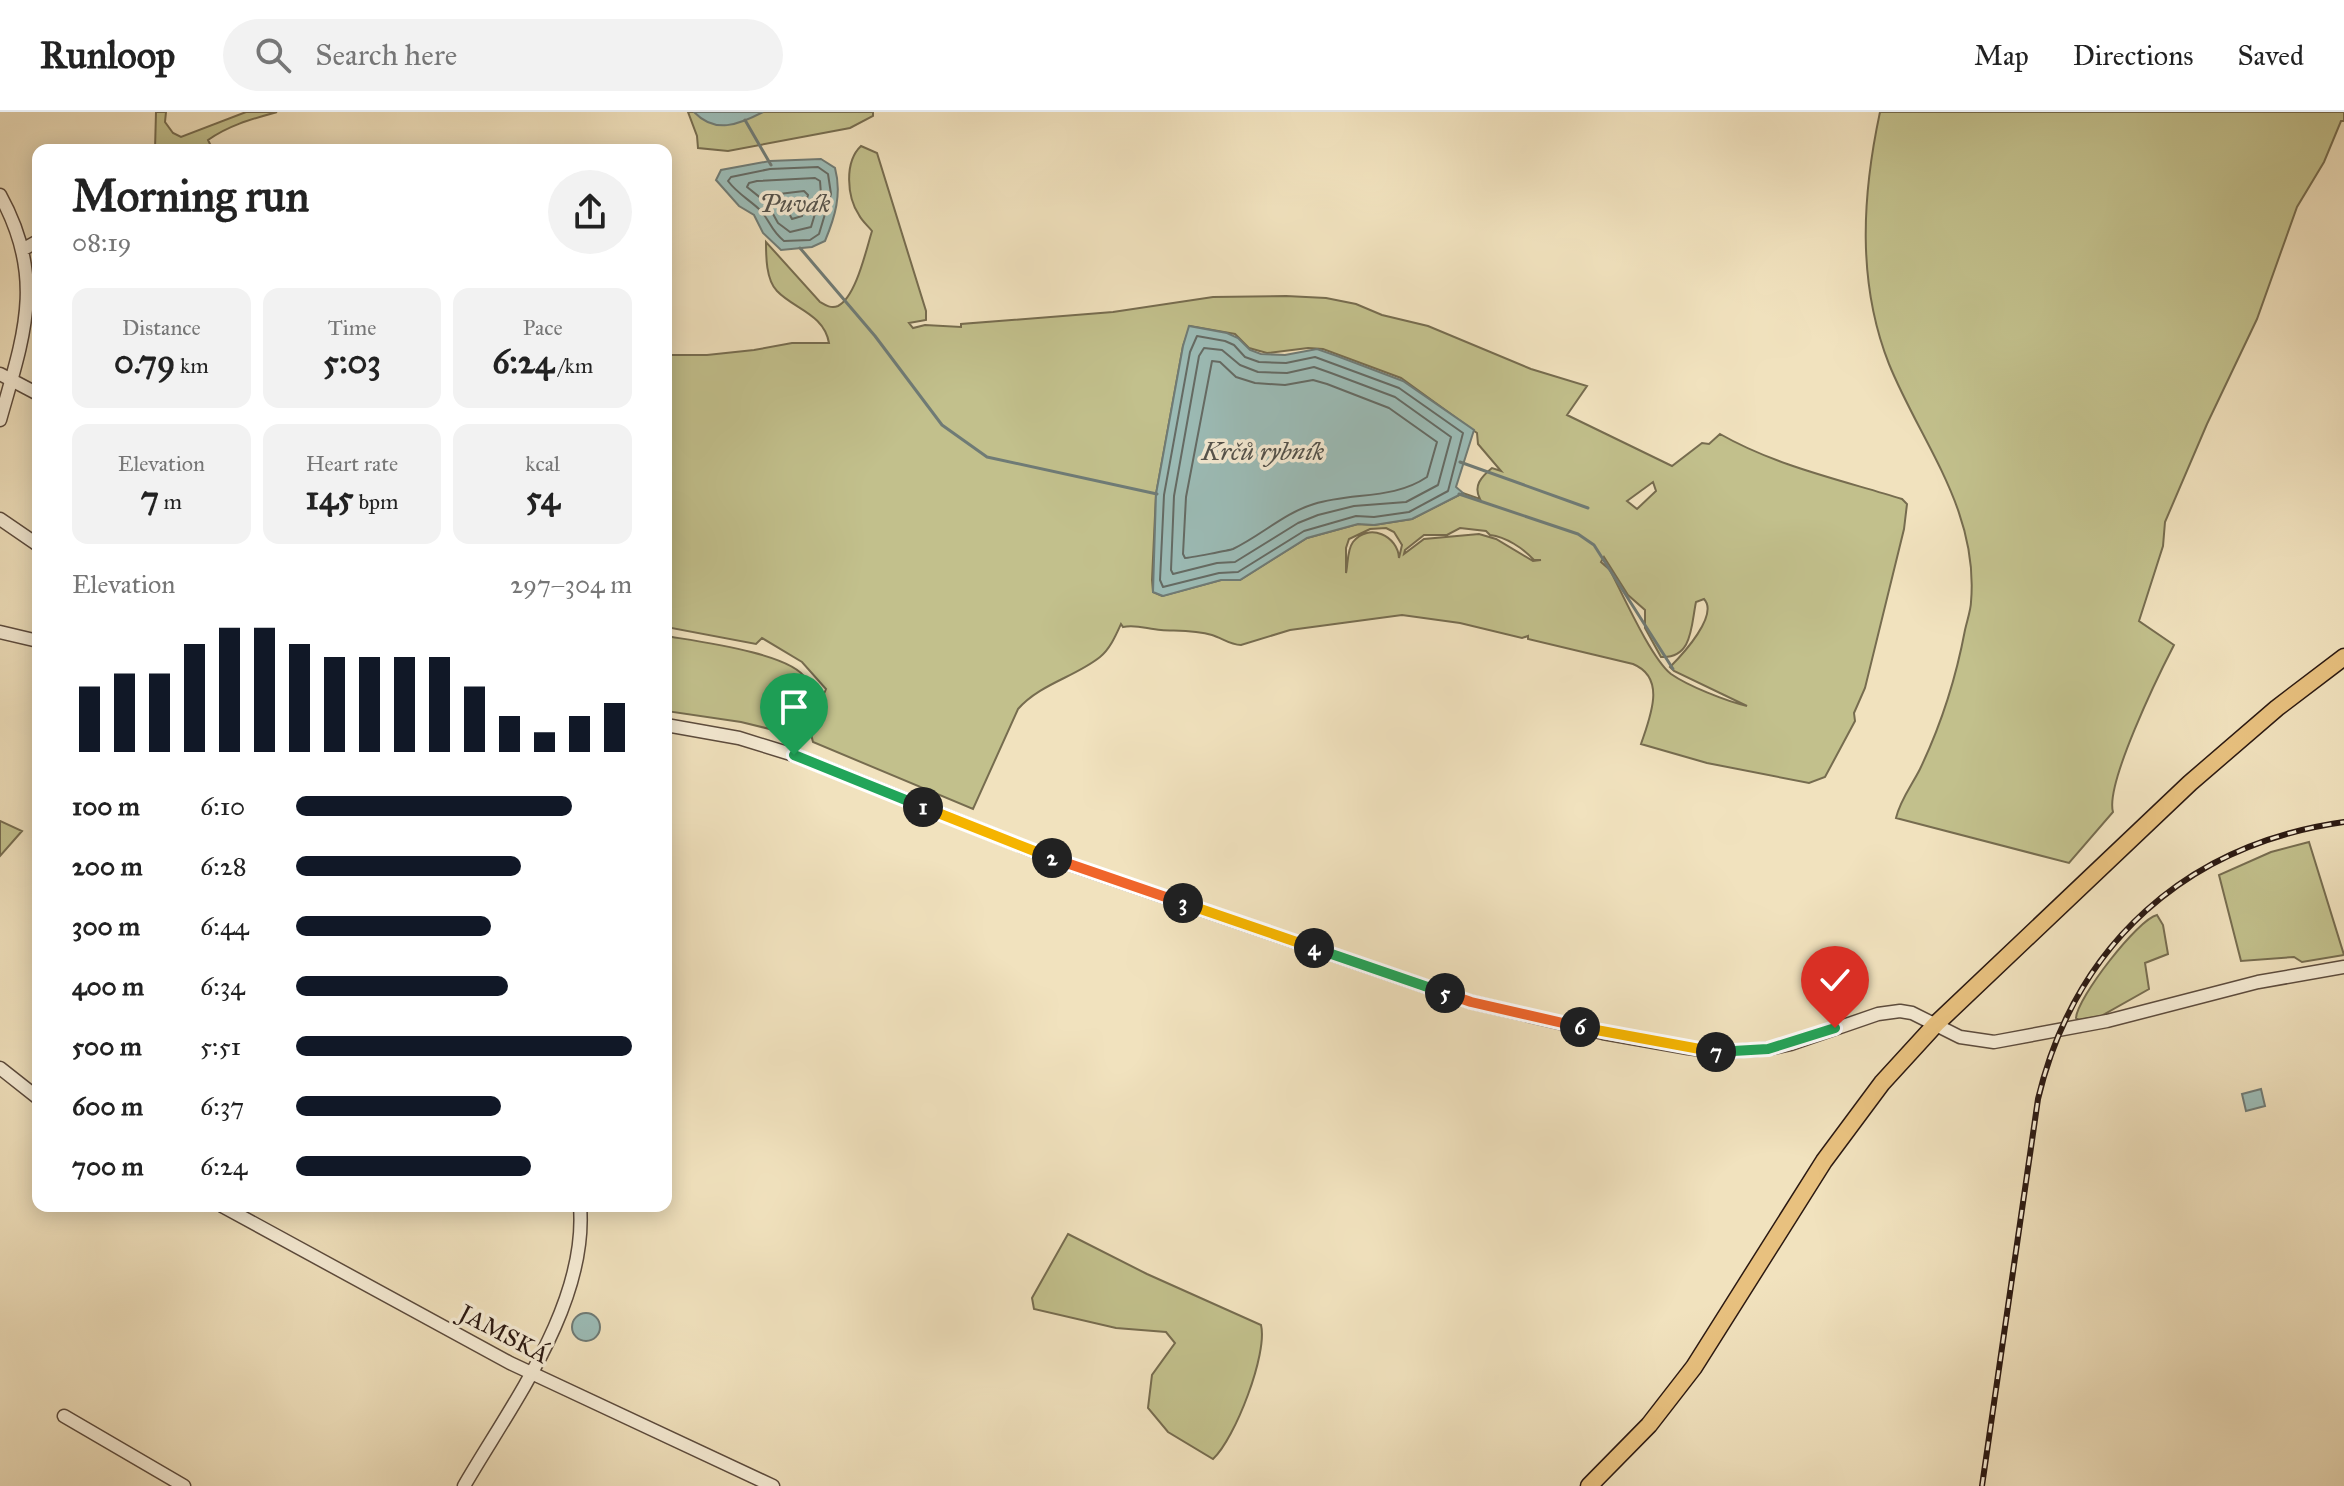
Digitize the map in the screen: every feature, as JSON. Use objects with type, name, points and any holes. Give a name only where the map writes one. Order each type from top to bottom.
[{"type":"main road","points":[[1589,1486],[1649,1425],[1694,1367],[1824,1161],[1882,1083],[1936,1024],[2190,783],[2277,708],[2344,657]]},
{"type":"street","points":[[0,195],[13,221],[27,275],[24,333],[6,378],[0,420]]},
{"type":"street","points":[[22,250],[32,244]]},
{"type":"street","points":[[6,378],[32,390]]},
{"type":"street","points":[[0,519],[32,541]]},
{"type":"street","points":[[0,632],[32,640]]},
{"type":"street","points":[[672,726],[739,738],[794,755],[1051,858],[1471,1002],[1603,1033],[1718,1052],[1745,1052],[1791,1044],[1858,1019],[1890,1011],[1912,1013],[1960,1037],[1994,1042],[2107,1021],[2282,977],[2344,967]]},
{"type":"street","points":[[0,1068],[32,1093]]},
{"type":"street","name":"JAMSKÁ","points":[[233,1212],[530,1373],[773,1486]]},
{"type":"street","points":[[464,1486],[530,1373],[562,1309],[580,1246],[580,1212]]},
{"type":"street","points":[[64,1416],[184,1486]]},
{"type":"shaded area","points":[[156,112],[166,112],[165,122],[173,133],[181,137],[246,112],[277,112],[241,123],[208,140],[210,144],[155,144]]},
{"type":"shaded area","points":[[688,112],[873,112],[873,116],[850,128],[728,151],[698,148]]},
{"type":"shaded area","points":[[1880,112],[2344,112],[2344,121],[2341,121],[2324,162],[2297,207],[2257,319],[2165,522],[2163,546],[2139,621],[2174,645],[2125,755],[2117,778],[2113,812],[2069,863],[1896,818],[1928,752],[1952,683],[1970,608],[1971,569],[1957,507],[1889,364],[1872,302],[1867,271],[1866,207]]},
{"type":"shaded area","points":[[861,146],[877,153],[926,311],[926,320],[909,323],[913,328],[925,325],[961,327],[961,324],[1113,312],[1213,297],[1326,298],[1428,326],[1531,369],[1587,386],[1567,415],[1672,466],[1702,443],[1709,444],[1720,434],[1786,464],[1902,499],[1907,504],[1904,529],[1865,688],[1854,713],[1855,721],[1825,777],[1809,783],[1707,763],[1641,744],[1651,711],[1653,688],[1643,670],[1633,664],[1528,639],[1528,636],[1522,638],[1460,623],[1402,615],[1290,630],[1241,645],[1199,632],[1123,627],[1121,624],[1110,646],[1100,657],[1037,693],[1018,709],[973,809],[813,742],[813,722],[826,689],[802,662],[762,638],[756,644],[672,628],[672,355],[707,355],[792,343],[829,343],[821,325],[773,286],[767,268],[766,242],[820,302],[833,307],[844,301],[860,272],[872,231],[852,199],[849,180],[852,161]],"holes":[[[1190,326],[1235,334],[1249,348],[1267,353],[1323,349],[1401,378],[1477,433],[1478,444],[1501,471],[1492,468],[1482,478],[1477,490],[1480,499],[1463,493],[1412,519],[1374,525],[1358,524],[1307,538],[1240,580],[1221,580],[1162,596],[1153,592],[1156,494],[1183,346]],[[1653,482],[1656,491],[1637,509],[1627,501]],[[1386,528],[1394,532],[1402,545],[1399,558],[1394,543],[1388,538],[1374,532],[1367,533],[1351,545],[1346,573],[1349,539],[1370,529]],[[1460,528],[1486,531],[1514,544],[1534,560],[1541,560],[1533,561],[1496,539],[1479,534],[1424,539],[1404,554],[1424,535],[1447,535]],[[1604,557],[1628,595],[1645,610],[1645,628],[1661,657],[1671,656],[1685,647],[1696,602],[1704,599],[1707,615],[1703,624],[1670,667],[1747,706],[1708,693],[1671,674],[1646,641],[1610,570],[1601,562]]]},
{"type":"shaded area","points":[[672,637],[763,655],[797,670],[806,679],[808,690],[800,734],[672,712]]},
{"type":"shaded area","points":[[0,821],[22,831],[0,856]]},
{"type":"shaded area","points":[[2309,842],[2344,955],[2302,962],[2294,957],[2241,961],[2219,875],[2271,852]]},
{"type":"shaded area","points":[[2157,915],[2163,925],[2168,954],[2145,963],[2149,989],[2101,1016],[2076,1018],[2086,994],[2110,960],[2136,930]]},
{"type":"shaded area","points":[[1068,1234],[1147,1274],[1261,1325],[1260,1355],[1248,1395],[1231,1434],[1213,1459],[1168,1432],[1148,1408],[1152,1375],[1175,1343],[1166,1332],[1116,1328],[1034,1309],[1032,1298]]},
{"type":"water","points":[[694,112],[763,112],[736,124],[718,125]]},
{"type":"water","name":"Puvák","points":[[821,159],[835,168],[838,196],[825,241],[812,247],[781,250],[763,233],[754,215],[739,206],[716,180],[721,170],[770,161]]},
{"type":"water","name":"Krčů rybník","points":[[1189,326],[1227,333],[1261,354],[1285,355],[1317,349],[1403,381],[1474,430],[1456,487],[1463,493],[1412,519],[1374,525],[1358,524],[1307,538],[1240,580],[1221,580],[1163,596],[1153,592],[1156,494]]},
{"type":"water","points":[[2261,1089],[2265,1106],[2246,1111],[2242,1094]]},
{"type":"water","points":[[586,1313],[596,1317],[600,1327],[596,1337],[586,1341],[576,1337],[572,1327],[576,1317]]},
{"type":"waterway","points":[[745,120],[771,165]]},
{"type":"waterway","points":[[800,248],[875,336],[942,425],[987,457],[1157,494]]},
{"type":"waterway","points":[[1460,462],[1588,508]]},
{"type":"waterway","points":[[1459,494],[1578,534],[1594,545],[1673,669]]},
{"type":"railway","points":[[1982,1486],[2038,1099],[2055,1043],[2079,993],[2110,949],[2146,911],[2188,878],[2235,853],[2287,834],[2344,822]]},
{"type":"route","points":[[794,755],[1051,858],[1471,1002],[1603,1033],[1718,1052],[1768,1049],[1835,1028]]}]
